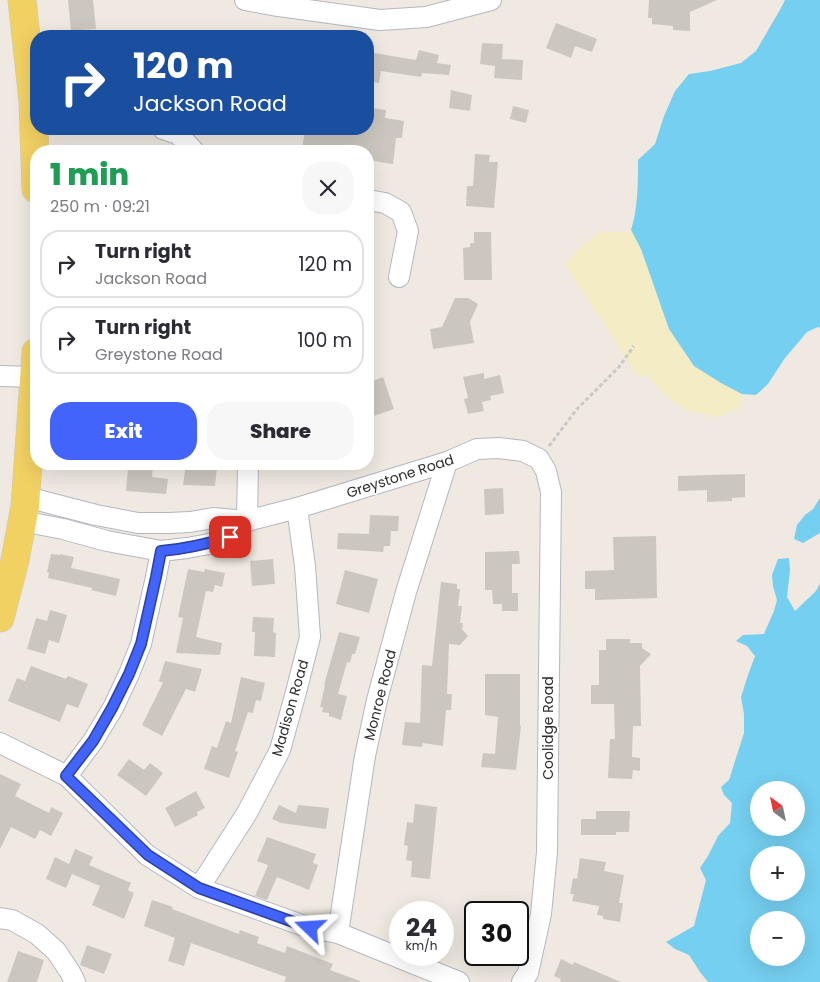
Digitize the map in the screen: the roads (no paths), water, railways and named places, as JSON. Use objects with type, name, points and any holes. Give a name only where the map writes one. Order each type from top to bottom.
[{"type":"main road","points":[[22,0],[30,62]]},
{"type":"main road","points":[[0,618],[15,560],[24,509],[30,430]]},
{"type":"street","points":[[245,0],[380,20],[426,17],[491,0]]},
{"type":"street","points":[[179,135],[188,145]]},
{"type":"street","points":[[374,201],[385,203],[401,212],[408,231],[399,277]]},
{"type":"street","points":[[0,376],[30,366]]},
{"type":"street","name":"Greystone Road","points":[[24,509],[96,515],[138,523],[190,522],[213,518],[247,522],[447,462],[477,449],[499,448],[523,451],[543,465]]},
{"type":"street","name":"Monroe Road","points":[[338,933],[366,756],[377,700],[406,592],[447,462]]},
{"type":"street","name":"Coolidge Road","points":[[522,982],[528,973],[541,914],[547,852],[551,492],[543,465]]},
{"type":"street","points":[[247,522],[248,470]]},
{"type":"street","name":"Madison Road","points":[[199,888],[247,813],[280,750],[296,692],[310,637],[305,566],[297,508]]},
{"type":"street","name":"Greystone Road","points":[[24,509],[63,529],[107,541],[161,551],[209,544],[230,537],[247,522]]},
{"type":"street","points":[[66,776],[93,741],[129,674],[141,644],[161,551]]},
{"type":"street","points":[[0,743],[66,776],[148,855],[199,888],[310,928],[338,933],[459,982]]},
{"type":"street","points":[[0,918],[12,920],[37,934],[56,951],[75,982]]},
{"type":"water","points":[[785,0],[820,0],[820,328],[818,327],[807,332],[785,358],[768,384],[756,395],[742,394],[694,366],[669,329],[641,249],[631,230],[638,187],[638,160],[655,144],[675,91],[689,74],[741,63],[756,51]]},
{"type":"water","points":[[820,498],[820,533],[803,543],[794,539],[797,525],[813,509]]},
{"type":"water","points":[[789,558],[790,570],[787,597],[795,611],[816,591],[820,583],[820,982],[708,982],[689,955],[675,949],[666,942],[694,926],[706,880],[700,868],[718,836],[730,823],[732,803],[724,795],[721,787],[729,780],[744,733],[744,714],[741,697],[755,656],[747,646],[736,641],[743,635],[764,634],[777,600],[772,575],[778,559]]}]
